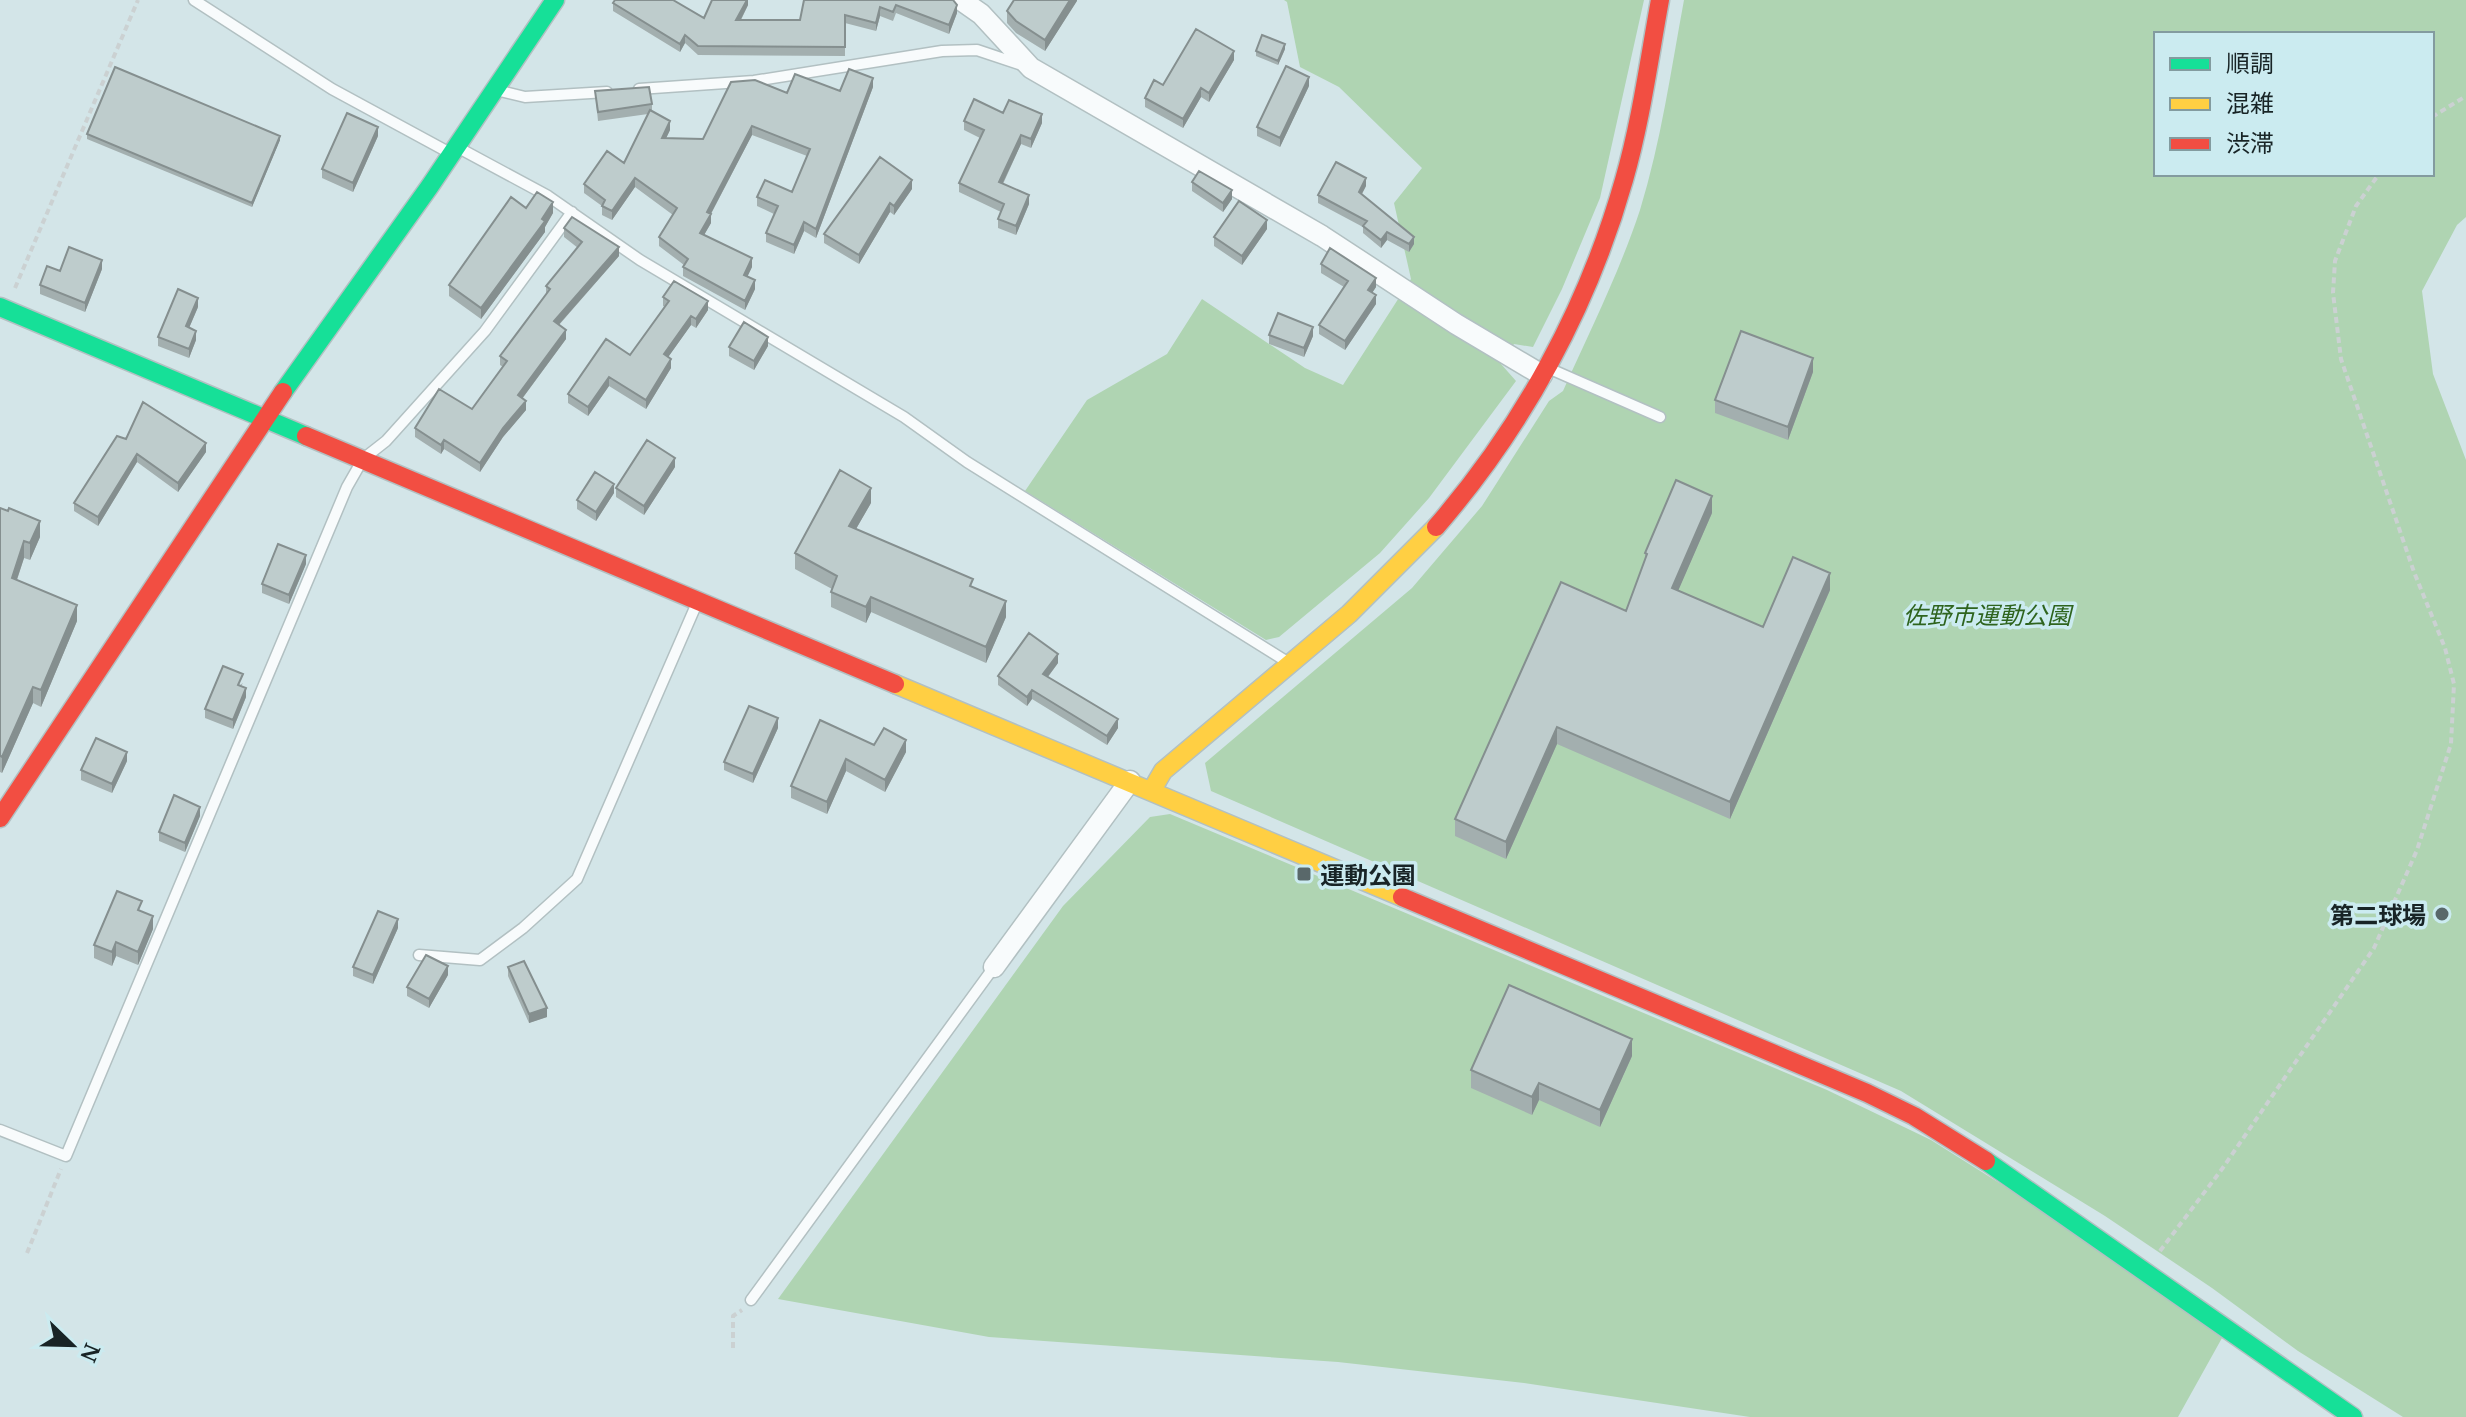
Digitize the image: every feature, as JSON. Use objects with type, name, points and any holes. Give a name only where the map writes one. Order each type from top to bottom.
[{"type":"street","points":[[0,818],[267,418],[555,0]]},
{"type":"street","points":[[961,0],[981,14],[1031,68],[1322,236],[1456,324],[1544,371]]},
{"type":"street","points":[[1152,790],[1163,771],[1376,590],[1454,506],[1513,425],[1584,292],[1618,201],[1631,156],[1660,0]]},
{"type":"street","points":[[2,313],[267,418],[1878,1099],[1990,1163],[2353,1417]]},
{"type":"street","points":[[994,967],[1130,781]]},
{"type":"lane","points":[[194,0],[332,89],[572,212],[640,260],[904,417],[967,462],[1291,664]]},
{"type":"lane","points":[[494,89],[539,96],[754,81],[942,51],[977,50],[1031,68]]},
{"type":"lane","points":[[0,1130],[66,1156],[347,487],[363,459],[386,441],[466,353],[572,212]]},
{"type":"lane","points":[[1544,371],[1660,417]]},
{"type":"lane","points":[[419,955],[480,960],[523,928],[577,879],[698,602]]},
{"type":"lane","points":[[751,1300],[994,967]]},
{"type":"path","points":[[2,313],[138,0]]},
{"type":"path","points":[[2434,116],[2466,96]]},
{"type":"path","points":[[2150,1274],[2151,1263],[2232,1156],[2374,948],[2417,850],[2451,744],[2454,684],[2445,648],[2414,572],[2341,359],[2333,293],[2335,261],[2356,206],[2378,176]]},
{"type":"path","points":[[27,1253],[66,1156]]},
{"type":"path","points":[[733,1316],[733,1348]]},
{"type":"green space","points":[[1284,0],[1644,0],[1600,198],[1562,289],[1533,347],[1514,344],[1501,364],[1516,381],[1429,498],[1380,553],[1279,637],[1266,640],[1025,491],[1087,400],[1167,354],[1202,299],[1305,368],[1343,385],[1411,279],[1394,203],[1422,168],[1339,87],[1300,67],[1287,2]]},
{"type":"green space","name":"佐野市運動公園","points":[[1684,0],[2466,0],[2466,217],[2457,225],[2422,291],[2433,374],[2466,460],[2466,1417],[2403,1417],[2298,1351],[2105,1216],[1901,1091],[1211,791],[1205,763],[1412,588],[1482,506],[1549,401],[1563,391],[1632,233],[1660,132]]},
{"type":"green space","points":[[1170,814],[1827,1090],[1931,1140],[2055,1218],[2222,1338],[2178,1417],[1750,1417],[1524,1383],[1338,1362],[989,1337],[778,1299],[1063,906],[1150,817]]},
{"type":"building","points":[[615,0],[673,0],[704,18],[712,0],[747,0],[736,20],[800,20],[804,0],[953,0],[957,5],[949,25],[896,5],[893,12],[880,7],[876,23],[845,15],[845,47],[698,46],[685,35],[680,44],[613,3]]},
{"type":"building","points":[[1014,0],[1070,0],[1045,40],[1016,21],[1007,11]]},
{"type":"building","points":[[1196,29],[1234,51],[1209,93],[1201,88],[1183,119],[1145,98],[1154,80],[1163,85]]},
{"type":"building","points":[[1262,35],[1285,44],[1278,61],[1256,51]]},
{"type":"building","points":[[1286,66],[1309,77],[1280,138],[1257,127]]},
{"type":"building","points":[[115,67],[280,136],[252,203],[87,134]]},
{"type":"building","points":[[849,69],[873,78],[816,229],[804,222],[794,245],[766,233],[778,206],[757,197],[765,180],[792,192],[810,149],[752,126],[707,212],[711,214],[700,233],[752,258],[744,275],[755,280],[745,301],[683,267],[688,259],[659,237],[677,208],[635,178],[612,211],[602,206],[605,200],[584,184],[607,151],[624,163],[650,110],[670,121],[662,138],[703,139],[731,82],[755,80],[787,93],[795,74],[840,91]]},
{"type":"building","points":[[649,87],[652,104],[598,112],[595,91]]},
{"type":"building","points":[[974,99],[1003,113],[1009,100],[1042,114],[1031,139],[1021,135],[999,182],[1029,195],[1016,226],[998,219],[1004,204],[959,183],[984,130],[964,121]]},
{"type":"building","points":[[347,113],[378,127],[353,183],[322,169]]},
{"type":"building","points":[[880,157],[912,180],[894,206],[890,203],[859,255],[824,234]]},
{"type":"building","points":[[1336,162],[1366,178],[1359,192],[1414,237],[1409,244],[1387,232],[1381,240],[1363,226],[1367,221],[1318,195]]},
{"type":"building","points":[[1199,171],[1232,190],[1223,203],[1192,182]]},
{"type":"building","points":[[537,192],[553,202],[542,219],[545,221],[481,308],[449,285],[511,197],[526,208]]},
{"type":"building","points":[[1239,201],[1267,220],[1242,256],[1214,237]]},
{"type":"building","points":[[572,217],[619,247],[554,321],[566,330],[518,395],[526,401],[480,463],[444,440],[441,445],[415,428],[439,389],[472,409],[507,361],[500,356],[550,289],[546,286],[582,242],[564,228]]},
{"type":"building","points":[[69,247],[102,260],[85,303],[40,285],[47,266],[60,271]]},
{"type":"building","points":[[1330,248],[1376,278],[1368,290],[1376,295],[1345,341],[1319,325],[1348,281],[1321,264]]},
{"type":"building","points":[[674,281],[708,301],[696,319],[691,316],[664,354],[671,359],[646,400],[609,377],[588,407],[568,394],[606,339],[630,355],[669,301],[663,297]]},
{"type":"building","points":[[178,289],[198,298],[186,326],[196,331],[189,349],[158,337]]},
{"type":"building","points":[[1278,313],[1313,327],[1304,348],[1269,335]]},
{"type":"building","points":[[744,322],[768,337],[754,361],[729,347]]},
{"type":"building","points":[[1741,331],[1813,358],[1788,427],[1715,400]]},
{"type":"building","points":[[143,402],[206,443],[178,483],[137,454],[98,517],[74,503],[117,436],[126,439]]},
{"type":"building","points":[[647,440],[675,458],[644,506],[616,488]]},
{"type":"building","points":[[840,470],[871,488],[849,526],[973,579],[970,586],[1006,601],[986,647],[871,597],[866,607],[831,592],[837,576],[795,553]]},
{"type":"building","points":[[595,472],[614,484],[596,512],[577,500]]},
{"type":"building","points":[[1676,480],[1712,496],[1672,588],[1763,627],[1793,557],[1830,573],[1730,802],[1557,727],[1506,842],[1455,819],[1561,582],[1626,611],[1645,553]]},
{"type":"building","points":[[0,508],[8,511],[9,508],[40,521],[30,543],[24,541],[12,578],[77,605],[41,690],[33,687],[2,757],[0,756]]},
{"type":"building","points":[[278,544],[306,555],[289,595],[262,584]]},
{"type":"building","points":[[1029,633],[1058,654],[1043,674],[1118,719],[1107,736],[1032,690],[1027,697],[998,676]]},
{"type":"building","points":[[223,666],[243,674],[238,685],[246,688],[233,720],[205,709]]},
{"type":"building","points":[[749,706],[778,718],[753,774],[724,762]]},
{"type":"building","points":[[820,720],[874,745],[884,728],[906,740],[885,780],[846,759],[827,802],[791,786]]},
{"type":"building","points":[[96,738],[127,752],[112,784],[81,770]]},
{"type":"building","points":[[174,795],[200,807],[185,843],[159,832]]},
{"type":"building","points":[[117,891],[142,901],[138,910],[153,916],[138,952],[116,942],[112,952],[94,945]]},
{"type":"building","points":[[378,911],[398,919],[373,975],[353,967]]},
{"type":"building","points":[[426,955],[448,966],[429,999],[407,987]]},
{"type":"building","points":[[524,961],[547,1008],[529,1014],[508,967]]},
{"type":"building","points":[[1509,985],[1632,1039],[1600,1110],[1539,1083],[1532,1097],[1471,1070]]},
{"type":"traffic: fast","points":[[283,392],[430,186],[555,0]]},
{"type":"traffic: fast","points":[[0,307],[306,436]]},
{"type":"traffic: fast","points":[[1986,1161],[2353,1417]]},
{"type":"traffic: slow","points":[[1152,790],[1163,771],[1349,614],[1436,527]]},
{"type":"traffic: slow","points":[[895,684],[1402,897]]},
{"type":"traffic: jam","points":[[1436,527],[1468,489],[1524,407],[1549,364],[1592,274],[1630,158],[1660,0]]},
{"type":"traffic: jam","points":[[0,818],[283,392]]},
{"type":"traffic: jam","points":[[306,436],[895,684]]},
{"type":"traffic: jam","points":[[1402,897],[1867,1093],[1914,1116],[1986,1161]]},
{"type":"place","name":"運動公園","points":[[1304,874]]},
{"type":"place","name":"第二球場","points":[[2442,914]]}]
